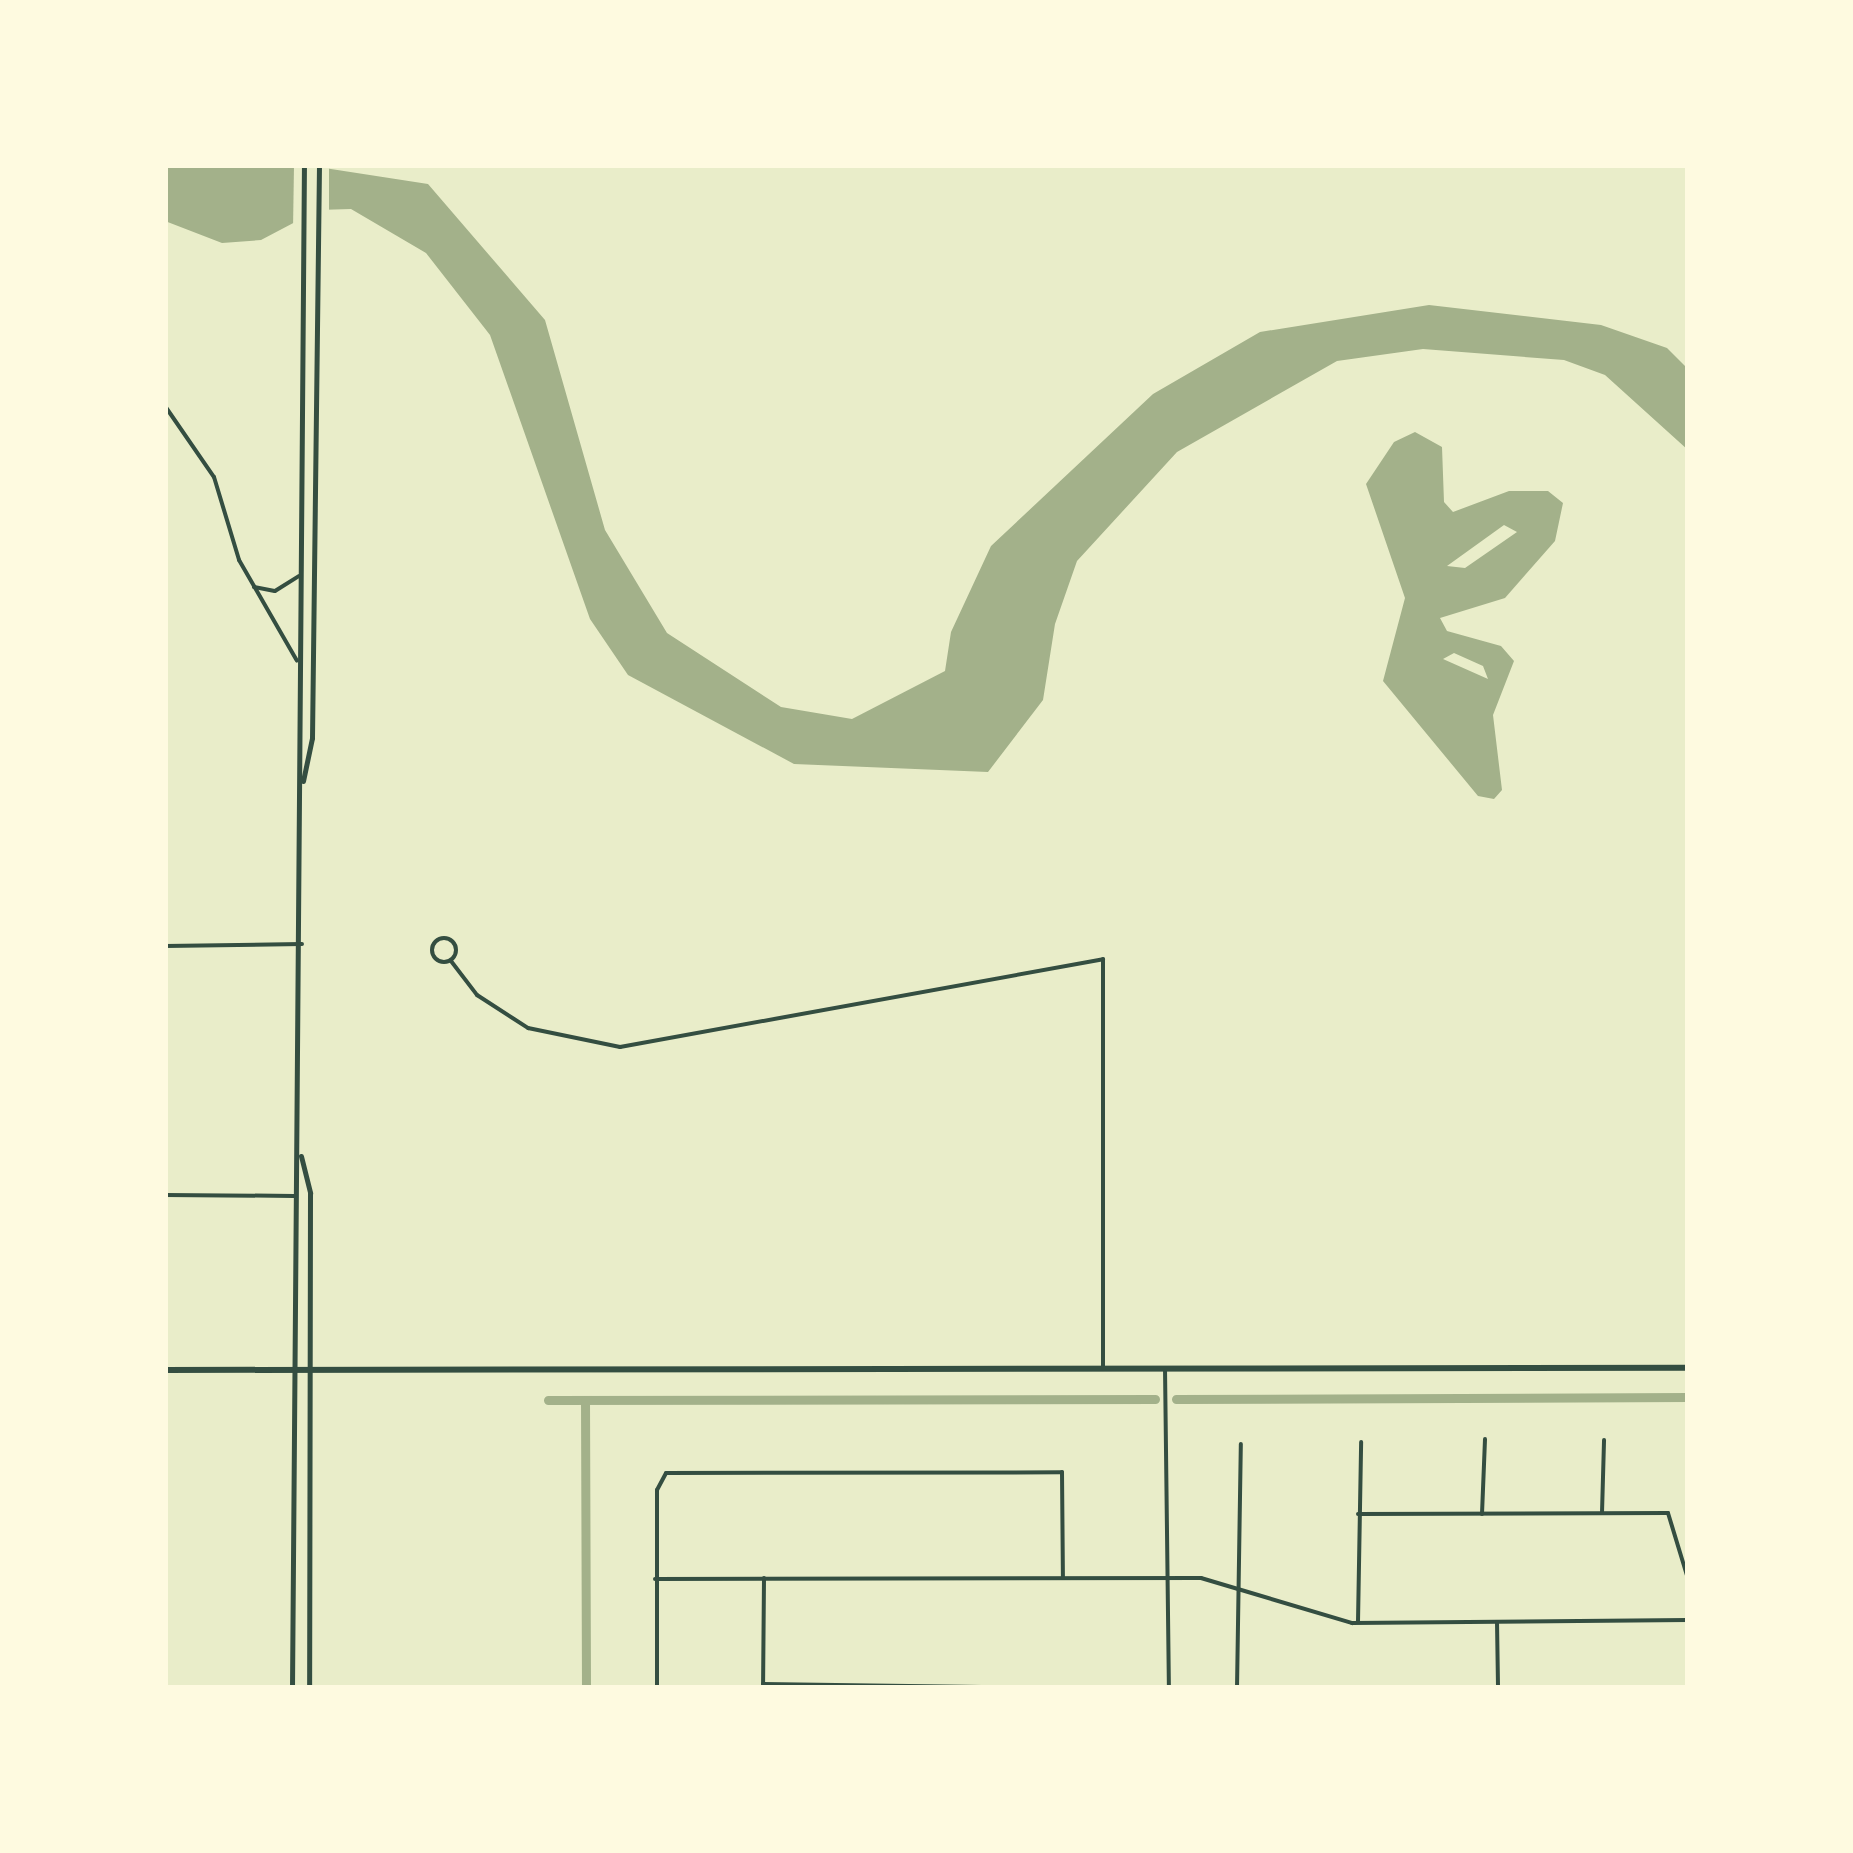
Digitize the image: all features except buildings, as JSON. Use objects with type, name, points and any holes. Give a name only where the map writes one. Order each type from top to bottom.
[{"type":"main road","points":[[292,1688],[294,1196],[301,1153],[302,786],[297,661],[304,165]]},
{"type":"main road","points":[[302,786],[312,738],[319,165]]},
{"type":"main road","points":[[301,1153],[310,1193],[309,1688]]},
{"type":"main road","points":[[165,1370],[1688,1368]]},
{"type":"street","points":[[165,406],[214,476],[254,586],[297,661]]},
{"type":"street","points":[[254,586],[275,591],[299,576]]},
{"type":"street","points":[[451,961],[455,944],[438,940],[436,959],[451,961],[477,996],[528,1028],[620,1047],[1103,958],[1103,1368]]},
{"type":"street","points":[[165,946],[302,944]]},
{"type":"street","points":[[165,1195],[294,1196]]},
{"type":"street","points":[[1165,1368],[1169,1688]]},
{"type":"street","points":[[1482,1514],[1485,1440]]},
{"type":"street","points":[[1602,1513],[1604,1440]]},
{"type":"street","points":[[1358,1622],[1361,1442]]},
{"type":"street","points":[[1237,1688],[1241,1444]]},
{"type":"street","points":[[657,1688],[655,1579],[666,1472],[1062,1472],[1063,1578]]},
{"type":"street","points":[[1358,1514],[1668,1513],[1688,1579]]},
{"type":"street","points":[[764,1578],[764,1684],[1063,1686]]},
{"type":"street","points":[[655,1579],[1169,1578],[1236,1584],[1316,1619],[1688,1620]]},
{"type":"street","points":[[1497,1622],[1498,1688]]},
{"type":"shaded area","points":[[165,165],[305,165],[428,184],[545,320],[605,530],[667,633],[781,707],[852,719],[945,671],[951,632],[991,546],[1153,394],[1260,332],[1429,305],[1601,325],[1667,348],[1688,369],[1688,450],[1605,375],[1564,360],[1423,349],[1337,361],[1177,452],[1077,561],[1055,624],[1043,700],[988,772],[794,764],[628,675],[590,619],[490,335],[426,253],[351,209],[318,210],[261,240],[222,243],[165,221]]},
{"type":"shaded area","points":[[1415,432],[1442,447],[1444,502],[1453,512],[1509,491],[1548,491],[1563,503],[1555,541],[1505,598],[1440,618],[1447,631],[1501,646],[1514,661],[1493,715],[1502,790],[1494,799],[1478,796],[1383,681],[1405,598],[1366,484],[1394,442]],"holes":[[[1504,525],[1517,532],[1465,568],[1447,566]],[[1454,653],[1483,666],[1488,679],[1443,659]]]},
{"type":"pier","points":[[294,165],[329,165],[329,215],[293,229]]},
{"type":"waterway","points":[[1176,1399],[1688,1397]]},
{"type":"waterway","points":[[548,1400],[1155,1399]]},
{"type":"waterway","points":[[585,1400],[586,1688]]}]
